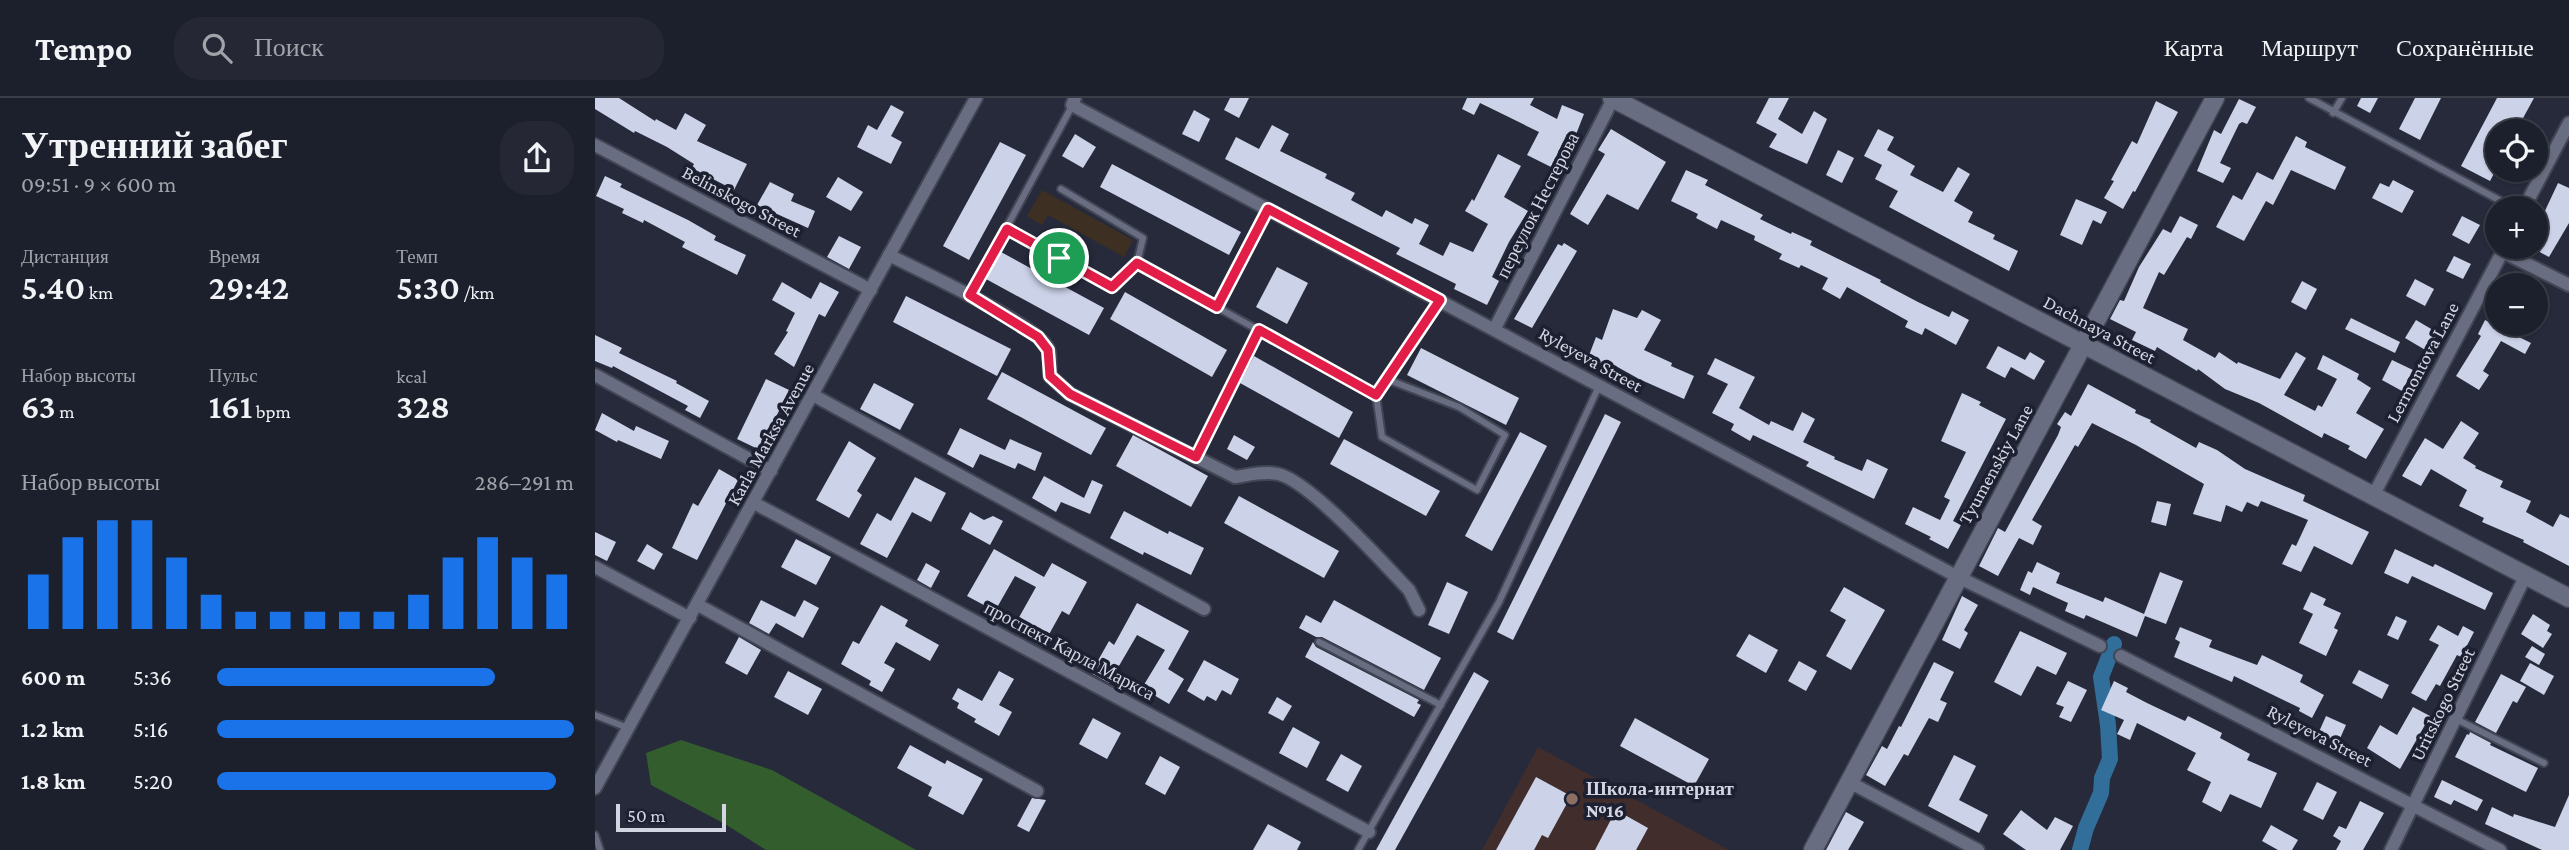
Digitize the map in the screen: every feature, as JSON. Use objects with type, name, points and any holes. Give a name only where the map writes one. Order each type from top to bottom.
[{"type":"street","name":"Karla Marksa Avenue","points":[[595,788],[976,98]]},
{"type":"street","name":"переулок Нестерова","points":[[1495,328],[1612,98]]},
{"type":"street","name":"Dachnaya Street","points":[[1612,98],[2569,598]]},
{"type":"street","name":"Tyumenskiy Lane","points":[[1812,850],[2085,344],[2211,99]]},
{"type":"street","name":"Ryleyeva Street","points":[[1073,102],[1958,577],[2100,646]]},
{"type":"street","points":[[2530,196],[2569,123]]},
{"type":"street","name":"Belinskogo Street","points":[[595,145],[871,290]]},
{"type":"street","points":[[889,256],[970,295],[1038,337],[1048,350],[1050,376],[1070,394],[1235,477],[1265,473],[1282,475],[1310,492],[1409,590],[1419,610]]},
{"type":"street","name":"Lermontova Lane","points":[[2373,496],[2499,259]]},
{"type":"street","points":[[2522,259],[2569,285]]},
{"type":"street","points":[[595,376],[772,471]]},
{"type":"street","points":[[813,396],[1204,608]]},
{"type":"street","name":"проспект Карла Маркса","points":[[754,503],[1369,832]]},
{"type":"street","points":[[595,567],[690,618]]},
{"type":"street","name":"Uritskogo Street","points":[[2391,850],[2526,575]]},
{"type":"street","points":[[698,605],[1037,791]]},
{"type":"street","name":"Ryleyeva Street","points":[[2121,656],[2500,850]]},
{"type":"street","points":[[1849,782],[1978,850]]},
{"type":"lane","points":[[2309,98],[2491,196]]},
{"type":"lane","points":[[2333,113],[2342,98]]},
{"type":"lane","points":[[970,295],[1073,102]]},
{"type":"lane","points":[[1007,229],[1112,287],[1137,263],[1143,238],[1061,189]]},
{"type":"lane","points":[[1217,307],[1268,209]]},
{"type":"lane","points":[[1137,263],[1376,395]]},
{"type":"lane","points":[[1389,380],[1458,407],[1505,436],[1476,490],[1382,437],[1376,395],[1389,380],[1440,300]]},
{"type":"lane","points":[[1196,457],[1259,330]]},
{"type":"lane","points":[[1358,850],[1499,602],[1599,386]]},
{"type":"lane","points":[[1319,642],[1441,705]]},
{"type":"lane","points":[[595,715],[628,727]]},
{"type":"lane","points":[[2456,719],[2544,763]]},
{"type":"lane","points":[[595,835],[600,850]]},
{"type":"shaded area","points":[[1042,190],[1133,240],[1124,257],[1048,215],[1042,225],[1027,216]]},
{"type":"shaded area","name":"Школа-интернат №16","points":[[1538,747],[1729,850],[1482,850]]},
{"type":"green space","points":[[681,740],[772,770],[916,850],[766,850],[725,824],[651,785],[646,753]]},
{"type":"building","points":[[595,98],[619,98],[655,121],[656,119],[676,130],[685,113],[706,125],[697,141],[747,164],[734,190],[692,168],[694,164],[667,147],[635,131],[634,133],[595,109]]},
{"type":"building","points":[[1230,98],[1249,98],[1239,118],[1224,110]]},
{"type":"building","points":[[1467,98],[1534,98],[1530,105],[1557,119],[1562,105],[1584,114],[1575,137],[1567,134],[1551,167],[1527,155],[1539,132],[1480,103],[1474,115],[1462,109]]},
{"type":"building","points":[[1769,98],[1789,98],[1778,119],[1802,134],[1814,111],[1827,119],[1807,164],[1769,147],[1777,134],[1756,123]]},
{"type":"building","points":[[2361,98],[2378,98],[2370,113],[2357,106]]},
{"type":"building","points":[[2415,98],[2441,98],[2420,140],[2399,129]]},
{"type":"building","points":[[2497,98],[2534,98],[2523,119],[2486,119]]},
{"type":"building","points":[[2239,99],[2256,107],[2247,124],[2239,124],[2220,163],[2231,168],[2223,183],[2197,171],[2214,130],[2221,134]]},
{"type":"building","points":[[2156,101],[2178,112],[2123,209],[2104,198],[2132,141],[2137,144]]},
{"type":"building","points":[[891,105],[904,112],[891,136],[902,142],[891,164],[857,147],[868,125],[877,130]]},
{"type":"building","points":[[1194,110],[1210,119],[1199,142],[1182,134]]},
{"type":"building","points":[[2485,121],[2485,178],[2461,166]]},
{"type":"building","points":[[1272,125],[1289,134],[1280,151],[1327,174],[1325,178],[1355,193],[1351,200],[1382,217],[1386,210],[1412,224],[1415,218],[1429,225],[1419,244],[1443,256],[1450,242],[1473,252],[1488,224],[1465,211],[1472,199],[1474,201],[1498,154],[1521,166],[1504,197],[1528,211],[1492,277],[1499,281],[1487,305],[1454,289],[1456,284],[1396,254],[1400,248],[1225,159],[1236,137],[1259,149]]},
{"type":"building","points":[[1611,129],[1666,162],[1638,210],[1607,194],[1588,225],[1570,214],[1605,154],[1598,150]]},
{"type":"building","points":[[1878,129],[1894,137],[1887,150],[1915,166],[1910,175],[1943,192],[1958,167],[1970,174],[1954,201],[1973,212],[1968,222],[1995,235],[1993,239],[2018,251],[2009,271],[1889,207],[1898,191],[1875,179],[1882,165],[1864,156]]},
{"type":"building","points":[[1075,134],[1096,147],[1083,168],[1062,156]]},
{"type":"building","points":[[2296,136],[2307,142],[2305,147],[2346,167],[2335,190],[2291,170],[2273,205],[2266,201],[2244,241],[2216,227],[2233,195],[2242,200],[2257,172],[2273,180]]},
{"type":"building","points":[[1000,142],[1026,155],[969,260],[943,246]]},
{"type":"building","points":[[1838,150],[1854,158],[1842,183],[1826,175]]},
{"type":"building","points":[[1112,164],[1241,232],[1229,255],[1100,187]]},
{"type":"building","points":[[1686,170],[1708,180],[1705,185],[1763,215],[1760,219],[1812,241],[1810,245],[1949,317],[1952,311],[1969,320],[1956,345],[1925,328],[1922,335],[1905,327],[1908,321],[1847,287],[1840,299],[1822,289],[1828,278],[1801,265],[1799,268],[1779,259],[1782,254],[1754,240],[1755,236],[1721,220],[1717,229],[1696,218],[1698,214],[1671,201]]},
{"type":"building","points":[[605,176],[622,184],[620,187],[716,236],[714,240],[746,255],[737,275],[682,247],[685,242],[644,220],[643,223],[622,213],[624,209],[596,196]]},
{"type":"building","points":[[838,177],[863,192],[851,211],[826,197]]},
{"type":"building","points":[[2393,180],[2414,191],[2402,213],[2372,198],[2380,183],[2389,187]]},
{"type":"building","points":[[770,182],[794,194],[791,201],[815,211],[808,228],[757,205]]},
{"type":"building","points":[[2558,183],[2569,188],[2569,223],[2549,257],[2548,256],[2548,204]]},
{"type":"building","points":[[2076,199],[2107,212],[2101,224],[2093,220],[2082,245],[2060,235]]},
{"type":"building","points":[[2180,216],[2198,225],[2191,239],[2187,237],[2164,275],[2159,272],[2143,308],[2188,329],[2183,340],[2215,358],[2219,352],[2237,364],[2238,362],[2280,379],[2296,352],[2306,358],[2284,395],[2315,411],[2318,405],[2322,407],[2337,379],[2317,369],[2323,355],[2359,374],[2357,379],[2371,388],[2356,413],[2384,429],[2366,459],[2348,449],[2350,446],[2324,433],[2322,438],[2259,403],[2225,389],[2198,369],[2197,371],[2157,347],[2155,351],[2132,340],[2136,332],[2110,319],[2120,300],[2124,301],[2139,267],[2163,229],[2171,233]]},
{"type":"building","points":[[2462,216],[2480,225],[2469,244],[2452,235]]},
{"type":"building","points":[[839,236],[861,247],[849,269],[827,257]]},
{"type":"building","points":[[1564,243],[1577,251],[1532,328],[1514,319],[1558,244],[1562,246]]},
{"type":"building","points":[[1001,252],[1104,308],[1089,335],[986,279]]},
{"type":"building","points":[[2454,256],[2471,264],[2463,279],[2446,271]]},
{"type":"building","points":[[1277,267],[1308,283],[1287,324],[1256,307]]},
{"type":"building","points":[[2415,279],[2434,289],[2425,306],[2406,296]]},
{"type":"building","points":[[2302,281],[2317,289],[2306,310],[2291,302]]},
{"type":"building","points":[[782,282],[811,299],[820,282],[839,292],[825,317],[819,314],[794,367],[774,354],[788,332],[786,331],[795,313],[772,300]]},
{"type":"building","points":[[1125,292],[1227,350],[1212,377],[1110,319]]},
{"type":"building","points":[[906,296],[1011,349],[997,376],[893,322]]},
{"type":"building","points":[[1613,309],[1637,318],[1642,310],[1661,320],[1644,350],[1694,376],[1684,399],[1614,365],[1612,368],[1588,358],[1596,337],[1602,340]]},
{"type":"building","points":[[2351,318],[2400,342],[2395,353],[2345,329]]},
{"type":"building","points":[[2416,320],[2438,333],[2427,351],[2405,338]]},
{"type":"building","points":[[2485,320],[2485,336],[2517,336],[2531,343],[2525,354],[2501,341],[2483,371],[2489,375],[2479,390],[2456,376],[2481,336],[2478,334]]},
{"type":"building","points":[[595,335],[622,348],[619,353],[677,381],[676,383],[709,401],[700,418],[685,410],[688,406],[613,366],[612,368],[595,361]]},
{"type":"building","points":[[1998,346],[2025,360],[2030,352],[2045,361],[2034,380],[2011,367],[2005,378],[1986,368]]},
{"type":"building","points":[[1421,348],[1519,398],[1506,425],[1407,375]]},
{"type":"building","points":[[1254,356],[1353,412],[1339,438],[1240,383]]},
{"type":"building","points":[[1715,358],[1755,377],[1739,408],[1769,425],[1771,421],[1793,431],[1802,412],[1815,419],[1803,442],[1862,471],[1867,459],[1888,469],[1874,499],[1806,466],[1809,462],[1780,448],[1753,435],[1750,441],[1731,430],[1734,424],[1712,413],[1728,384],[1707,374]]},
{"type":"building","points":[[2392,360],[2413,370],[2402,391],[2382,380]]},
{"type":"building","points":[[1002,372],[1106,428],[1091,455],[987,399]]},
{"type":"building","points":[[766,379],[789,390],[760,450],[737,439]]},
{"type":"building","points":[[874,383],[914,404],[900,430],[860,409]]},
{"type":"building","points":[[2088,384],[2136,410],[2135,413],[2196,448],[2199,442],[2217,450],[2245,469],[2305,495],[2303,501],[2369,532],[2352,565],[2314,546],[2301,572],[2282,564],[2292,544],[2296,546],[2308,520],[2261,501],[2258,507],[2247,502],[2242,512],[2226,505],[2221,522],[2193,514],[2204,484],[2092,423],[2078,447],[2075,445],[2032,520],[2042,526],[2033,545],[2019,538],[1998,576],[1979,566],[1998,528],[2005,532],[2058,435],[2061,427],[2057,424],[2065,412],[2071,416]]},
{"type":"building","points":[[1962,393],[2006,419],[1953,521],[1961,525],[1948,549],[1905,524],[1913,507],[1940,520],[1950,500],[1944,497],[1966,452],[1941,441]]},
{"type":"building","points":[[602,413],[634,431],[636,426],[669,441],[661,459],[618,440],[617,442],[595,430]]},
{"type":"building","points":[[1605,414],[1621,422],[1513,640],[1497,632]]},
{"type":"building","points":[[2461,421],[2479,433],[2463,458],[2476,466],[2475,468],[2503,481],[2500,487],[2531,501],[2526,512],[2553,527],[2560,514],[2569,518],[2569,566],[2523,542],[2524,540],[2482,522],[2484,518],[2459,506],[2467,490],[2431,469],[2421,486],[2402,476],[2425,438],[2443,449]]},
{"type":"building","points":[[960,428],[1005,450],[1010,439],[1042,453],[1035,471],[1018,463],[1015,469],[980,454],[973,468],[947,454]]},
{"type":"building","points":[[1520,432],[1547,446],[1492,551],[1465,536]]},
{"type":"building","points":[[1133,435],[1208,476],[1191,507],[1116,466]]},
{"type":"building","points":[[1234,435],[1255,447],[1247,460],[1227,449]]},
{"type":"building","points":[[1344,439],[1440,491],[1426,516],[1330,464]]},
{"type":"building","points":[[849,441],[876,458],[857,491],[862,495],[849,518],[816,500]]},
{"type":"building","points":[[719,469],[738,480],[697,560],[672,548],[693,503],[698,506]]},
{"type":"building","points":[[1044,476],[1084,498],[1092,480],[1103,485],[1090,514],[1061,502],[1056,512],[1032,498]]},
{"type":"building","points":[[915,477],[946,493],[931,522],[912,512],[887,558],[860,544],[877,513],[891,521]]},
{"type":"building","points":[[1239,496],[1339,551],[1324,578],[1224,523]]},
{"type":"building","points":[[2157,501],[2171,504],[2166,526],[2151,522]]},
{"type":"building","points":[[1124,511],[1168,534],[1169,531],[1204,548],[1191,575],[1110,538]]},
{"type":"building","points":[[970,512],[984,520],[993,516],[1003,521],[990,545],[961,529]]},
{"type":"building","points":[[595,532],[616,542],[607,561],[595,555]]},
{"type":"building","points":[[796,539],[831,557],[816,585],[781,567]]},
{"type":"building","points":[[647,544],[663,554],[654,570],[637,561]]},
{"type":"building","points":[[994,549],[1044,577],[1052,563],[1087,582],[1069,615],[1062,611],[1042,647],[1012,630],[1036,587],[1015,576],[995,611],[967,596]]},
{"type":"building","points":[[2395,549],[2433,567],[2435,564],[2493,593],[2485,610],[2412,576],[2408,584],[2384,573]]},
{"type":"building","points":[[2037,562],[2060,573],[2056,583],[2103,602],[2105,597],[2144,614],[2160,572],[2183,581],[2166,624],[2145,616],[2137,637],[2086,615],[2084,619],[2065,611],[2068,603],[2033,587],[2030,595],[2020,590],[2028,571],[2032,573]]},
{"type":"building","points":[[926,563],[940,571],[931,588],[917,580]]},
{"type":"building","points":[[1447,582],[1468,592],[1449,634],[1428,625]]},
{"type":"building","points":[[1844,587],[1885,610],[1851,670],[1826,656],[1846,620],[1830,611]]},
{"type":"building","points":[[2311,592],[2326,599],[2323,605],[2341,613],[2334,628],[2338,630],[2326,656],[2299,643],[2313,614],[2303,609]]},
{"type":"building","points":[[1962,596],[1978,605],[1964,630],[1968,633],[1960,649],[1942,640]]},
{"type":"building","points":[[761,600],[795,617],[804,600],[819,608],[803,638],[776,623],[769,634],[749,623]]},
{"type":"building","points":[[1334,600],[1441,658],[1424,690],[1322,637],[1316,637],[1299,628],[1306,615],[1321,623]]},
{"type":"building","points":[[1137,603],[1189,631],[1168,669],[1184,679],[1169,704],[1142,688],[1165,650],[1137,635],[1109,683],[1091,673],[1109,641],[1114,645]]},
{"type":"building","points":[[881,605],[908,620],[905,626],[939,645],[930,661],[896,642],[884,663],[895,669],[882,692],[869,685],[871,681],[841,664],[853,641],[859,644]]},
{"type":"building","points":[[2533,614],[2550,625],[2547,631],[2552,634],[2543,648],[2521,634]]},
{"type":"building","points":[[2396,616],[2407,621],[2398,640],[2387,635]]},
{"type":"building","points":[[2438,625],[2458,636],[2463,626],[2474,632],[2461,657],[2457,655],[2440,686],[2436,684],[2426,701],[2411,693],[2439,645],[2429,640]]},
{"type":"building","points":[[2180,627],[2212,640],[2209,647],[2257,665],[2262,655],[2303,675],[2300,682],[2324,695],[2312,718],[2299,711],[2300,708],[2234,676],[2232,682],[2174,657],[2180,642],[2175,639]]},
{"type":"building","points":[[2020,631],[2067,653],[2056,675],[2037,666],[2021,696],[1994,682]]},
{"type":"building","points":[[1749,634],[1778,650],[1766,673],[1736,656]]},
{"type":"building","points":[[739,637],[761,650],[747,675],[725,663]]},
{"type":"building","points":[[1313,642],[1316,647],[1419,700],[1417,703],[1421,705],[1414,717],[1305,657]]},
{"type":"building","points":[[2532,646],[2545,654],[2539,665],[2525,657]]},
{"type":"building","points":[[1204,660],[1239,679],[1231,695],[1222,690],[1216,701],[1207,696],[1204,701],[1187,691]]},
{"type":"building","points":[[1799,661],[1817,671],[1806,691],[1788,681]]},
{"type":"building","points":[[1934,662],[1954,672],[1940,700],[1947,703],[1938,722],[1929,718],[1908,756],[1904,754],[1885,786],[1866,775],[1882,746],[1887,749],[1899,726],[1901,727]]},
{"type":"building","points":[[2530,663],[2554,676],[2544,695],[2520,681]]},
{"type":"building","points":[[2359,670],[2389,685],[2382,699],[2352,683]]},
{"type":"building","points":[[788,671],[822,689],[808,715],[774,697]]},
{"type":"building","points":[[999,671],[1014,679],[999,705],[1012,712],[999,736],[974,722],[976,719],[957,708],[959,703],[952,699],[958,688],[982,701]]},
{"type":"building","points":[[1474,672],[1489,681],[1395,850],[1376,850]]},
{"type":"building","points":[[2501,674],[2526,687],[2517,703],[2513,701],[2496,733],[2475,722]]},
{"type":"building","points":[[2068,681],[2087,690],[2071,722],[2059,717],[2064,707],[2056,704]]},
{"type":"building","points":[[2114,681],[2128,688],[2126,692],[2147,703],[2185,721],[2188,716],[2222,733],[2220,738],[2250,754],[2247,760],[2277,773],[2261,808],[2230,794],[2221,812],[2202,802],[2211,782],[2187,770],[2196,753],[2137,723],[2130,740],[2117,734],[2124,720],[2101,710]]},
{"type":"building","points":[[1277,697],[1292,706],[1283,721],[1268,713]]},
{"type":"building","points":[[2413,707],[2430,716],[2400,769],[2367,748],[2380,725],[2397,735]]},
{"type":"building","points":[[2326,716],[2346,725],[2338,743],[2318,734]]},
{"type":"building","points":[[1093,718],[1121,733],[1107,759],[1079,744]]},
{"type":"building","points":[[1635,718],[1709,759],[1694,786],[1620,746]]},
{"type":"building","points":[[1293,727],[1320,742],[1307,768],[1279,753]]},
{"type":"building","points":[[2470,732],[2491,743],[2490,745],[2538,768],[2526,792],[2455,757]]},
{"type":"building","points":[[910,745],[945,764],[947,760],[983,779],[963,815],[928,796],[932,787],[897,768]]},
{"type":"building","points":[[1341,754],[1362,766],[1348,792],[1326,780]]},
{"type":"building","points":[[1954,755],[1976,766],[1959,800],[1988,815],[1979,833],[1928,806]]},
{"type":"building","points":[[1160,756],[1180,767],[1165,795],[1145,784]]},
{"type":"building","points":[[1536,777],[1571,796],[1548,838],[1542,835],[1534,850],[1496,850]]},
{"type":"building","points":[[2442,780],[2483,800],[2477,811],[2454,800],[2451,805],[2434,797]]},
{"type":"building","points":[[2317,782],[2337,792],[2323,820],[2303,810]]},
{"type":"building","points":[[2569,795],[2569,850],[2542,850],[2485,824],[2492,807],[2513,817],[2514,814],[2555,827]]},
{"type":"building","points":[[1032,798],[1046,800],[1029,832],[1017,826]]},
{"type":"building","points":[[2360,801],[2384,813],[2363,850],[2336,850],[2341,841],[2333,836],[2339,826],[2346,829]]},
{"type":"building","points":[[1616,810],[1648,828],[1636,850],[1595,850]]},
{"type":"building","points":[[2021,810],[2047,830],[2055,817],[2073,826],[2060,850],[2026,850],[2003,834]]},
{"type":"building","points":[[1846,812],[1864,822],[1848,850],[1826,850]]},
{"type":"building","points":[[1268,824],[1301,842],[1297,850],[1253,850]]},
{"type":"building","points":[[2271,825],[2298,840],[2292,850],[2278,850],[2262,841]]},
{"type":"waterway","points":[[2080,850],[2110,759],[2101,677],[2114,644]]},
{"type":"place","name":"Школа-интернат №16","points":[[1572,799]]},
{"type":"route","points":[[1268,209],[1440,300],[1389,380],[1376,395],[1259,330],[1196,457],[1070,394],[1050,376],[1048,350],[1038,337],[970,295],[1007,229],[1059,258],[1112,287],[1137,263],[1217,307],[1268,209]]}]
